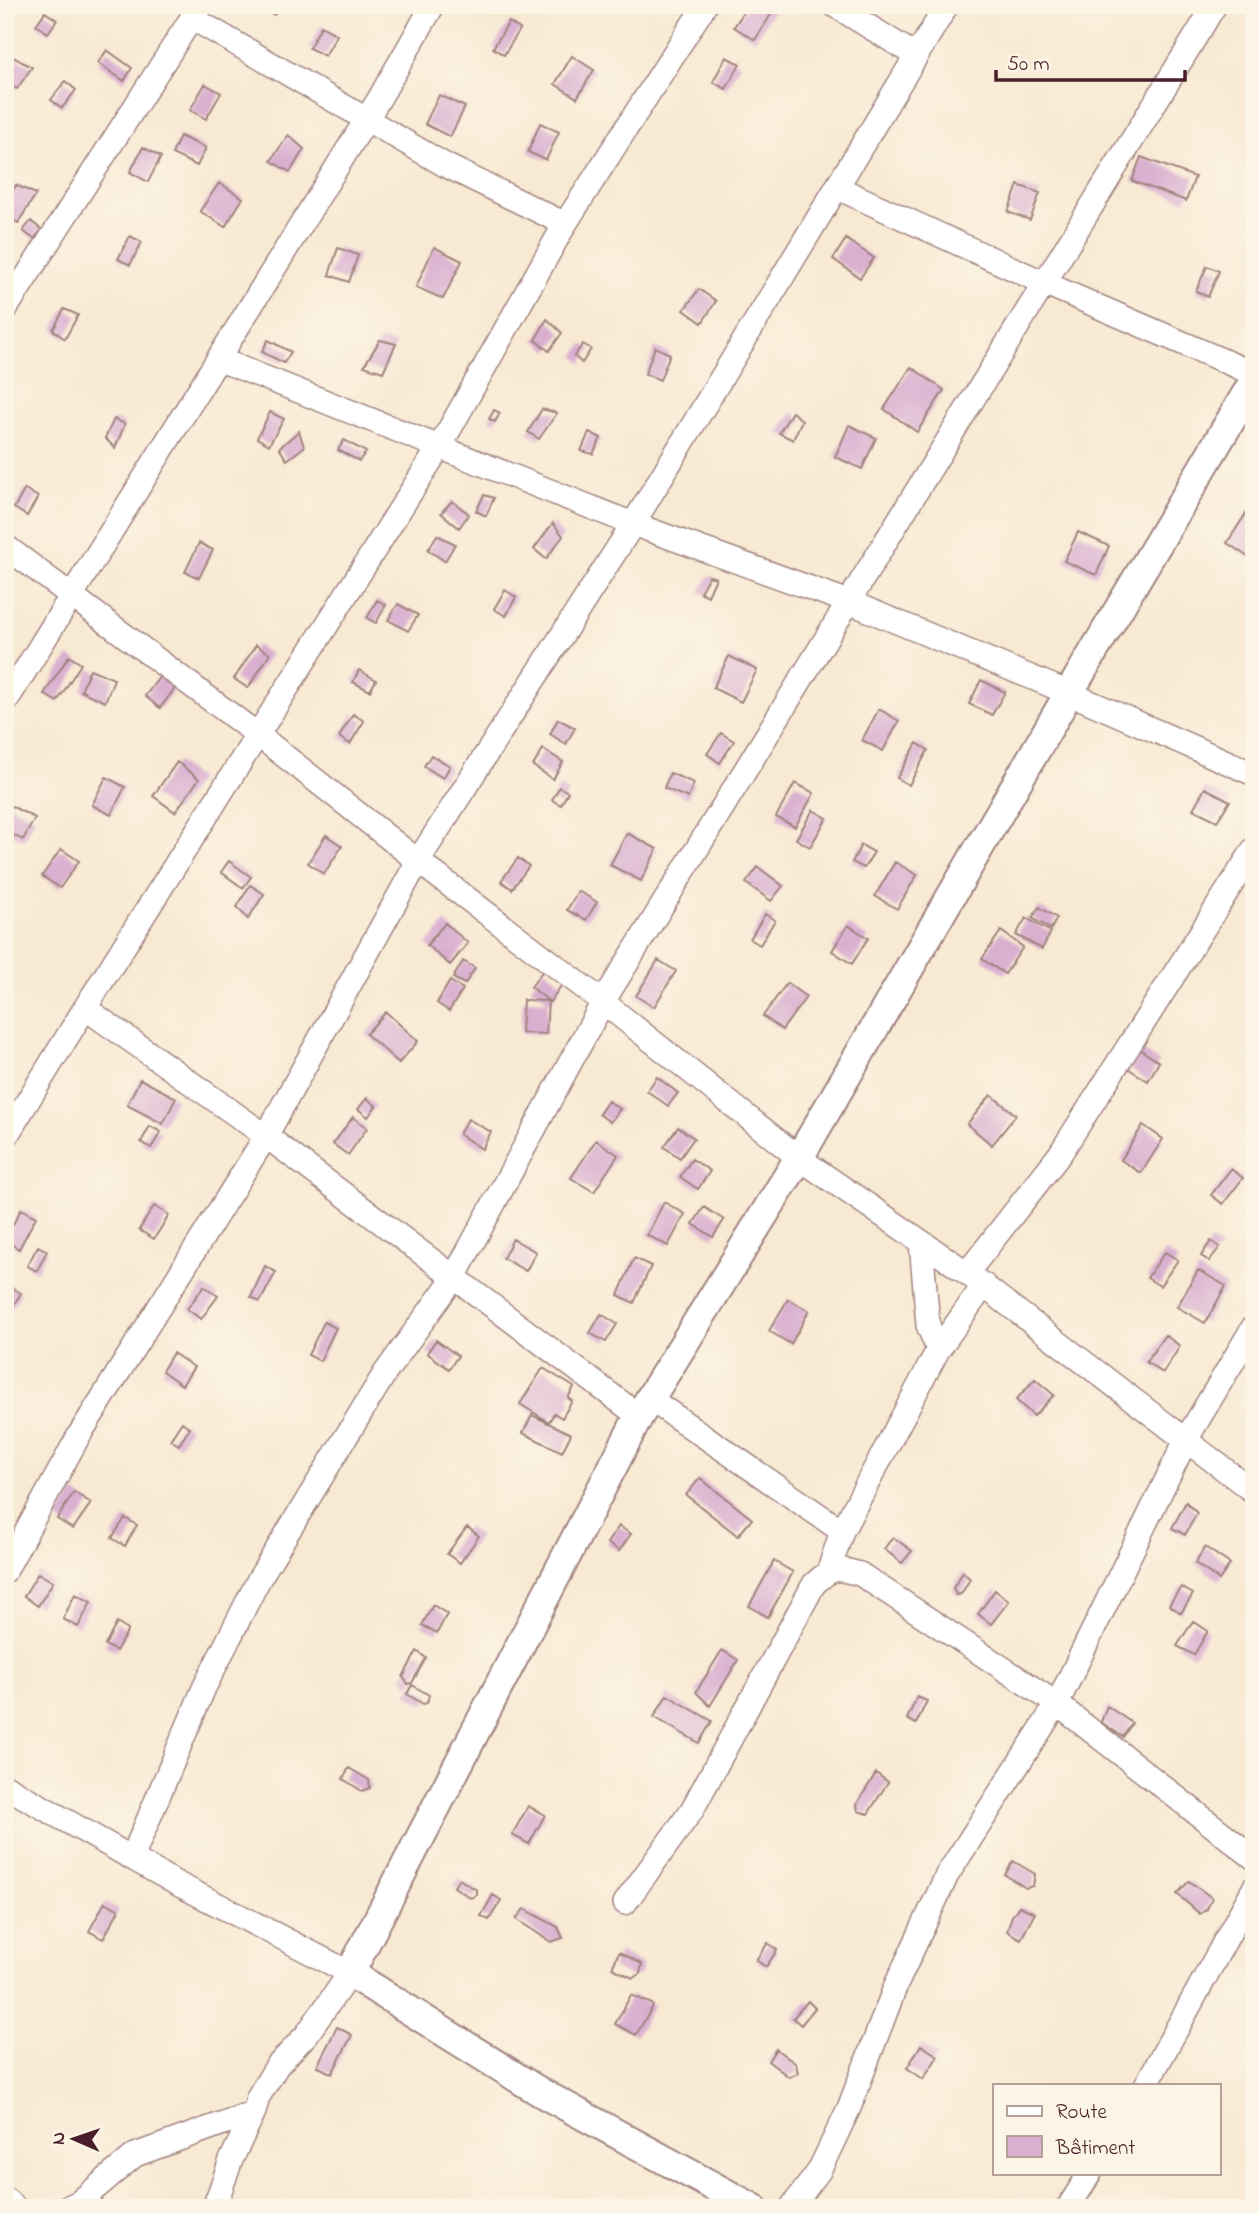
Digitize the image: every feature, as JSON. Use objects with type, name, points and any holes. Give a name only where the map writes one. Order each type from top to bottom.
[{"type":"street","points":[[5,703],[365,121],[433,5]]},
{"type":"street","points":[[5,1138],[440,446],[565,224],[705,5]]},
{"type":"street","points":[[834,5],[915,54]]},
{"type":"street","points":[[5,1571],[78,1437],[266,1136],[418,861],[633,524],[947,5]]},
{"type":"street","points":[[132,1858],[204,1688],[259,1579],[385,1373],[453,1279],[603,1002],[1215,5]]},
{"type":"street","points":[[5,310],[196,12],[365,121],[445,165],[565,224]]},
{"type":"street","points":[[838,188],[1044,283],[1254,374]]},
{"type":"street","points":[[218,359],[633,524],[849,602],[1069,693],[1254,774]]},
{"type":"street","points":[[214,2208],[258,2097],[277,2066],[307,2034],[350,1973],[644,1408],[799,1158],[1254,381]]},
{"type":"street","points":[[5,546],[258,735],[603,1002],[799,1158],[976,1279],[1187,1438],[1254,1492]]},
{"type":"street","points":[[625,1903],[692,1810],[814,1584],[829,1570],[842,1531],[976,1279],[1060,1154],[1254,849]]},
{"type":"street","points":[[85,1008],[266,1136],[453,1279],[644,1408],[842,1531]]},
{"type":"street","points":[[921,1242],[928,1325],[938,1350]]},
{"type":"street","points":[[790,2208],[819,2171],[849,2108],[896,1985],[947,1875],[1057,1704],[1187,1438],[1254,1326]]},
{"type":"street","points":[[829,1570],[839,1569],[860,1574],[1057,1704],[1254,1858]]},
{"type":"street","points":[[5,1786],[132,1858],[350,1973],[540,2092],[752,2208]]},
{"type":"street","points":[[1147,2084],[1254,1888]]},
{"type":"street","points":[[66,2208],[79,2202],[135,2155],[254,2112]]},
{"type":"street","points":[[1068,2208],[1089,2174]]},
{"type":"street","points":[[5,2199],[15,2208]]},
{"type":"building","points":[[264,5],[280,5],[274,15],[262,8]]},
{"type":"building","points":[[748,5],[777,5],[755,40],[734,27]]},
{"type":"building","points":[[45,12],[57,20],[48,33],[36,25]]},
{"type":"building","points":[[509,22],[520,29],[504,55],[493,48]]},
{"type":"building","points":[[321,26],[337,35],[325,56],[309,48]]},
{"type":"building","points":[[107,50],[132,68],[124,81],[98,63]]},
{"type":"building","points":[[11,56],[32,67],[17,89],[5,82],[5,65]]},
{"type":"building","points":[[572,56],[594,70],[577,98],[555,84]]},
{"type":"building","points":[[726,57],[740,64],[726,89],[713,82]]},
{"type":"building","points":[[65,81],[76,90],[62,108],[51,100]]},
{"type":"building","points":[[205,84],[221,93],[206,119],[190,110]]},
{"type":"building","points":[[439,95],[465,107],[450,137],[425,124]]},
{"type":"building","points":[[540,123],[559,132],[546,160],[528,152]]},
{"type":"building","points":[[288,135],[304,149],[290,172],[271,161]]},
{"type":"building","points":[[180,136],[206,148],[197,166],[172,154]]},
{"type":"building","points":[[143,147],[161,157],[148,182],[130,172]]},
{"type":"building","points":[[1141,157],[1195,177],[1186,201],[1132,181]]},
{"type":"building","points":[[219,183],[243,198],[225,227],[200,211]]},
{"type":"building","points":[[16,185],[36,194],[18,223],[5,214],[5,203]]},
{"type":"building","points":[[1018,185],[1040,193],[1030,220],[1008,212]]},
{"type":"building","points":[[31,221],[42,230],[34,239],[23,231]]},
{"type":"building","points":[[130,236],[142,242],[130,265],[118,259]]},
{"type":"building","points":[[846,239],[874,258],[860,278],[833,259]]},
{"type":"building","points":[[434,247],[462,261],[443,299],[416,287]]},
{"type":"building","points":[[338,248],[358,255],[349,282],[329,275]]},
{"type":"building","points":[[1207,266],[1219,271],[1208,297],[1196,291]]},
{"type":"building","points":[[699,289],[716,301],[702,323],[684,310]]},
{"type":"building","points":[[64,309],[78,315],[65,339],[53,330]]},
{"type":"building","points":[[547,319],[562,333],[549,351],[535,340]]},
{"type":"building","points":[[268,340],[291,352],[284,363],[262,352]]},
{"type":"building","points":[[380,340],[396,344],[383,372],[364,366]]},
{"type":"building","points":[[583,344],[591,349],[582,363],[574,356]]},
{"type":"building","points":[[655,347],[670,354],[660,380],[645,374]]},
{"type":"building","points":[[911,367],[944,390],[917,432],[884,409]]},
{"type":"building","points":[[542,409],[557,413],[539,439],[528,432]]},
{"type":"building","points":[[494,410],[500,413],[495,422],[489,419]]},
{"type":"building","points":[[270,412],[284,419],[269,445],[257,438]]},
{"type":"building","points":[[792,412],[802,420],[793,440],[779,433]]},
{"type":"building","points":[[114,419],[125,424],[115,448],[105,438]]},
{"type":"building","points":[[849,425],[876,438],[862,469],[835,457]]},
{"type":"building","points":[[299,431],[304,447],[287,460],[279,448]]},
{"type":"building","points":[[589,432],[601,438],[593,454],[581,451]]},
{"type":"building","points":[[344,440],[366,452],[359,461],[338,450]]},
{"type":"building","points":[[25,489],[38,497],[27,516],[14,508]]},
{"type":"building","points":[[484,495],[494,498],[486,516],[476,511]]},
{"type":"building","points":[[452,501],[469,514],[459,528],[441,513]]},
{"type":"building","points":[[1247,512],[1254,517],[1254,561],[1227,543]]},
{"type":"building","points":[[553,523],[563,536],[546,559],[534,549]]},
{"type":"building","points":[[1078,532],[1109,546],[1096,575],[1064,561]]},
{"type":"building","points":[[437,535],[455,544],[445,561],[428,550]]},
{"type":"building","points":[[199,543],[213,550],[199,578],[185,572]]},
{"type":"building","points":[[709,576],[716,578],[708,596],[700,592]]},
{"type":"building","points":[[505,590],[516,597],[506,616],[494,609]]},
{"type":"building","points":[[377,600],[386,605],[376,623],[367,618]]},
{"type":"building","points":[[398,604],[418,615],[408,631],[388,620]]},
{"type":"building","points":[[256,645],[270,654],[248,688],[234,679]]},
{"type":"building","points":[[69,656],[81,664],[57,702],[44,694]]},
{"type":"building","points":[[729,656],[757,670],[741,702],[713,688]]},
{"type":"building","points":[[90,669],[114,679],[105,702],[81,691]]},
{"type":"building","points":[[359,670],[376,680],[370,691],[353,682]]},
{"type":"building","points":[[161,675],[176,687],[160,708],[145,696]]},
{"type":"building","points":[[981,680],[1005,692],[992,715],[969,704]]},
{"type":"building","points":[[879,709],[899,721],[883,751],[862,740]]},
{"type":"building","points":[[353,714],[364,721],[350,744],[339,737]]},
{"type":"building","points":[[558,719],[575,728],[566,744],[550,734]]},
{"type":"building","points":[[721,733],[734,741],[720,763],[707,754]]},
{"type":"building","points":[[917,743],[928,750],[909,785],[897,778]]},
{"type":"building","points":[[543,749],[563,762],[553,779],[533,766]]},
{"type":"building","points":[[431,755],[450,766],[443,778],[424,766]]},
{"type":"building","points":[[177,762],[199,779],[175,812],[153,796]]},
{"type":"building","points":[[670,773],[694,783],[688,798],[664,788]]},
{"type":"building","points":[[106,777],[125,787],[111,815],[92,805]]},
{"type":"building","points":[[795,783],[814,793],[795,827],[776,817]]},
{"type":"building","points":[[559,787],[568,792],[561,805],[552,800]]},
{"type":"building","points":[[1205,788],[1230,801],[1217,821],[1193,809]]},
{"type":"building","points":[[5,803],[35,818],[23,840],[5,830]]},
{"type":"building","points":[[813,810],[827,818],[810,847],[796,839]]},
{"type":"building","points":[[627,833],[657,849],[641,881],[610,865]]},
{"type":"building","points":[[326,835],[342,846],[324,874],[308,863]]},
{"type":"building","points":[[861,845],[874,852],[864,868],[852,862]]},
{"type":"building","points":[[61,849],[79,861],[60,888],[42,876]]},
{"type":"building","points":[[518,858],[529,866],[512,889],[501,881]]},
{"type":"building","points":[[229,861],[251,877],[243,888],[221,872]]},
{"type":"building","points":[[895,862],[917,875],[897,909],[875,896]]},
{"type":"building","points":[[758,867],[783,886],[771,901],[746,883]]},
{"type":"building","points":[[250,885],[264,894],[248,919],[237,907]]},
{"type":"building","points":[[578,891],[597,902],[586,920],[567,910]]},
{"type":"building","points":[[1039,907],[1057,918],[1051,929],[1032,918]]},
{"type":"building","points":[[765,914],[775,920],[760,945],[750,939]]},
{"type":"building","points":[[1026,918],[1051,932],[1042,949],[1016,935]]},
{"type":"building","points":[[445,923],[468,943],[450,965],[427,945]]},
{"type":"building","points":[[848,925],[868,938],[852,964],[832,951]]},
{"type":"building","points":[[1001,931],[1023,947],[1005,974],[982,959]]},
{"type":"building","points":[[658,960],[676,971],[654,1007],[636,996]]},
{"type":"building","points":[[463,961],[475,968],[465,984],[453,978]]},
{"type":"building","points":[[544,969],[563,983],[550,1002],[531,987]]},
{"type":"building","points":[[450,981],[463,989],[449,1011],[437,1003]]},
{"type":"building","points":[[787,983],[806,997],[782,1030],[763,1016]]},
{"type":"building","points":[[523,1000],[548,1001],[546,1034],[521,1033]]},
{"type":"building","points":[[386,1012],[418,1041],[399,1063],[366,1034]]},
{"type":"building","points":[[1138,1048],[1159,1062],[1148,1081],[1126,1067]]},
{"type":"building","points":[[657,1077],[678,1093],[668,1106],[647,1091]]},
{"type":"building","points":[[140,1079],[176,1098],[163,1124],[127,1105]]},
{"type":"building","points":[[991,1095],[1016,1115],[992,1145],[967,1124]]},
{"type":"building","points":[[367,1098],[376,1106],[368,1117],[358,1109]]},
{"type":"building","points":[[608,1101],[620,1109],[610,1122],[599,1114]]},
{"type":"building","points":[[353,1117],[367,1128],[348,1155],[333,1144]]},
{"type":"building","points":[[468,1119],[491,1132],[482,1149],[459,1134]]},
{"type":"building","points":[[1143,1125],[1163,1139],[1141,1173],[1121,1160]]},
{"type":"building","points":[[150,1126],[161,1132],[151,1148],[141,1142]]},
{"type":"building","points":[[678,1127],[694,1138],[680,1158],[664,1147]]},
{"type":"building","points":[[596,1140],[618,1155],[594,1192],[571,1178]]},
{"type":"building","points":[[692,1159],[710,1171],[698,1189],[680,1177]]},
{"type":"building","points":[[1231,1169],[1243,1178],[1223,1204],[1211,1195]]},
{"type":"building","points":[[664,1202],[685,1214],[668,1246],[647,1235]]},
{"type":"building","points":[[154,1206],[169,1215],[154,1239],[139,1230]]},
{"type":"building","points":[[704,1207],[724,1220],[713,1237],[693,1224]]},
{"type":"building","points":[[21,1209],[36,1217],[19,1249],[5,1240]]},
{"type":"building","points":[[513,1239],[536,1252],[526,1271],[503,1258]]},
{"type":"building","points":[[1211,1241],[1220,1247],[1209,1261],[1201,1256]]},
{"type":"building","points":[[38,1246],[47,1251],[37,1271],[27,1266]]},
{"type":"building","points":[[1165,1252],[1178,1260],[1160,1286],[1147,1278]]},
{"type":"building","points":[[634,1258],[651,1266],[634,1303],[618,1295]]},
{"type":"building","points":[[265,1266],[276,1272],[260,1302],[251,1297]]},
{"type":"building","points":[[1198,1270],[1226,1286],[1205,1323],[1177,1307]]},
{"type":"building","points":[[5,1284],[21,1293],[10,1311],[5,1308]]},
{"type":"building","points":[[204,1286],[218,1296],[201,1319],[187,1309]]},
{"type":"building","points":[[788,1299],[809,1311],[791,1344],[769,1331]]},
{"type":"building","points":[[601,1314],[617,1324],[606,1342],[590,1333]]},
{"type":"building","points":[[324,1322],[336,1328],[320,1361],[308,1355]]},
{"type":"building","points":[[1165,1335],[1180,1346],[1163,1373],[1146,1362]]},
{"type":"building","points":[[436,1340],[458,1356],[449,1369],[427,1353]]},
{"type":"building","points":[[173,1353],[194,1367],[182,1385],[162,1371]]},
{"type":"building","points":[[543,1368],[574,1387],[568,1398],[572,1401],[562,1418],[554,1413],[549,1422],[520,1404]]},
{"type":"building","points":[[1035,1379],[1054,1395],[1034,1416],[1016,1400]]},
{"type":"building","points":[[532,1415],[571,1434],[562,1452],[523,1433]]},
{"type":"building","points":[[182,1422],[190,1428],[179,1445],[170,1440]]},
{"type":"building","points":[[700,1478],[752,1519],[738,1536],[686,1495]]},
{"type":"building","points":[[74,1492],[91,1503],[73,1529],[57,1519]]},
{"type":"building","points":[[1186,1502],[1197,1513],[1185,1535],[1172,1528]]},
{"type":"building","points":[[125,1518],[137,1525],[125,1546],[112,1538]]},
{"type":"building","points":[[619,1526],[631,1534],[619,1551],[607,1543]]},
{"type":"building","points":[[467,1527],[479,1536],[460,1563],[447,1554]]},
{"type":"building","points":[[893,1537],[912,1551],[902,1563],[884,1549]]},
{"type":"building","points":[[1205,1547],[1230,1564],[1219,1580],[1195,1563]]},
{"type":"building","points":[[774,1561],[793,1572],[768,1617],[749,1606]]},
{"type":"building","points":[[963,1572],[970,1579],[961,1594],[956,1595],[953,1588]]},
{"type":"building","points":[[38,1573],[53,1582],[38,1606],[24,1596]]},
{"type":"building","points":[[1181,1587],[1193,1594],[1181,1613],[1169,1605]]},
{"type":"building","points":[[995,1590],[1009,1601],[991,1624],[978,1614]]},
{"type":"building","points":[[75,1594],[91,1602],[78,1627],[63,1619]]},
{"type":"building","points":[[433,1605],[447,1614],[437,1633],[422,1625]]},
{"type":"building","points":[[1193,1621],[1208,1631],[1194,1655],[1177,1646]]},
{"type":"building","points":[[117,1623],[128,1630],[116,1651],[105,1645]]},
{"type":"building","points":[[722,1650],[738,1660],[710,1706],[696,1692]]},
{"type":"building","points":[[417,1651],[426,1658],[412,1683],[408,1684],[403,1677]]},
{"type":"building","points":[[412,1685],[429,1695],[427,1703],[423,1704],[407,1694]]},
{"type":"building","points":[[667,1695],[712,1721],[699,1743],[654,1717]]},
{"type":"building","points":[[917,1697],[927,1701],[916,1724],[907,1719]]},
{"type":"building","points":[[1107,1706],[1132,1723],[1123,1737],[1101,1722]]},
{"type":"building","points":[[349,1768],[369,1780],[370,1788],[362,1791],[343,1779]]},
{"type":"building","points":[[876,1773],[888,1782],[868,1814],[858,1811],[857,1804]]},
{"type":"building","points":[[528,1806],[545,1815],[529,1844],[512,1835]]},
{"type":"building","points":[[1013,1861],[1035,1874],[1033,1886],[1026,1888],[1005,1875]]},
{"type":"building","points":[[459,1879],[477,1890],[477,1895],[471,1898],[454,1887]]},
{"type":"building","points":[[1189,1881],[1212,1898],[1207,1909],[1200,1914],[1177,1894]]},
{"type":"building","points":[[493,1895],[501,1900],[489,1920],[481,1916]]},
{"type":"building","points":[[105,1902],[119,1910],[103,1939],[89,1931]]},
{"type":"building","points":[[1019,1906],[1035,1913],[1021,1939],[1007,1931]]},
{"type":"building","points":[[524,1909],[558,1927],[563,1938],[551,1942],[516,1919]]},
{"type":"building","points":[[768,1943],[777,1950],[766,1967],[756,1960]]},
{"type":"building","points":[[619,1952],[642,1964],[640,1974],[633,1978],[612,1968]]},
{"type":"building","points":[[631,1995],[653,2006],[636,2035],[615,2024]]},
{"type":"building","points":[[808,2001],[815,2008],[801,2025],[793,2018]]},
{"type":"building","points":[[337,2027],[352,2035],[332,2074],[317,2066]]},
{"type":"building","points":[[921,2045],[938,2056],[923,2079],[907,2068]]},
{"type":"building","points":[[776,2049],[796,2064],[798,2073],[789,2077],[768,2061]]}]
